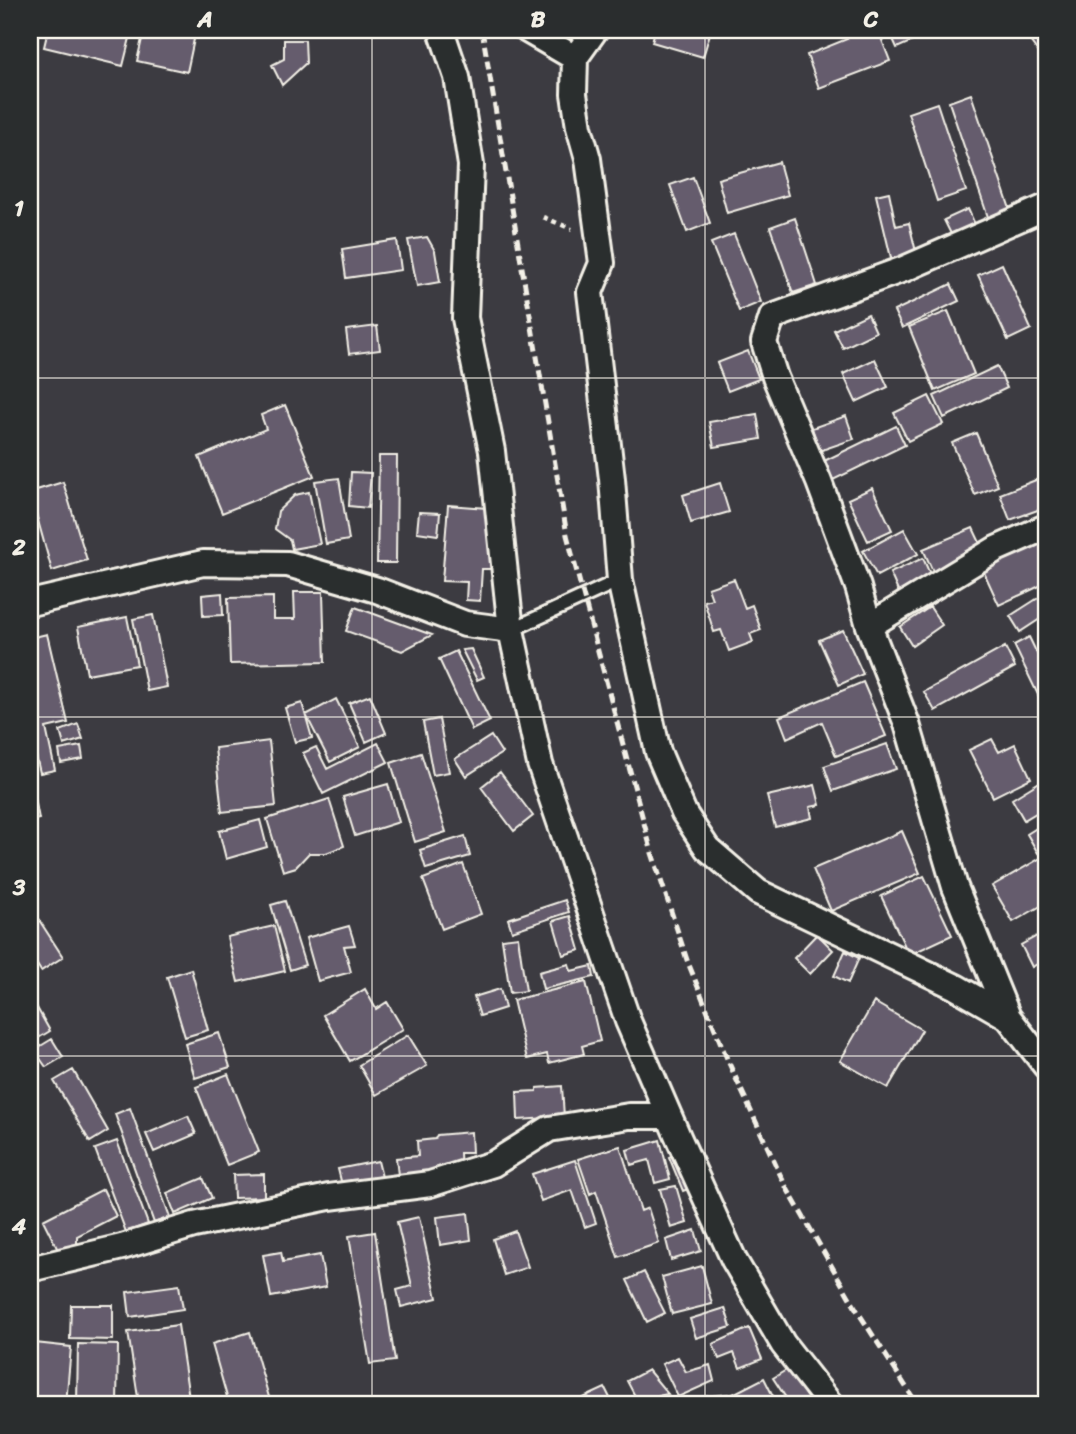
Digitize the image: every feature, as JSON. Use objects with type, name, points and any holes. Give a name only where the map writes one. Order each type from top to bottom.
[{"type":"street","points":[[440,30],[457,77],[471,165],[465,318],[492,451],[511,630],[540,764],[628,1021],[734,1260],[783,1343],[830,1404]]},
{"type":"street","points":[[527,30],[575,58]]},
{"type":"street","points":[[595,30],[575,58],[574,94],[588,159],[602,263],[590,292],[612,479],[620,580],[658,752],[684,813],[707,848],[758,892],[956,987],[1008,1017]]},
{"type":"street","points":[[1046,207],[904,269],[772,317],[764,342],[775,377],[819,482],[858,587],[869,626],[907,724],[955,887],[1008,1017],[1046,1066]]},
{"type":"street","points":[[869,626],[996,550],[1046,527]]},
{"type":"street","points":[[30,603],[202,563],[288,564],[377,590],[465,624],[511,630]]},
{"type":"street","points":[[30,1269],[98,1254],[208,1222],[330,1197],[430,1184],[493,1164],[549,1129],[629,1116],[669,1116]]},
{"type":"lane","points":[[511,630],[620,580]]},
{"type":"building","points":[[48,30],[132,30],[123,66],[44,47]]},
{"type":"building","points":[[144,30],[196,30],[187,72],[137,61]]},
{"type":"building","points":[[655,30],[711,30],[703,57],[652,42]]},
{"type":"building","points":[[843,30],[878,30],[890,61],[819,88],[807,55],[847,39]]},
{"type":"building","points":[[889,30],[922,30],[924,36],[897,48]]},
{"type":"building","points":[[1022,30],[1046,30],[1046,47],[1039,53]]},
{"type":"building","points":[[284,40],[305,40],[306,63],[282,85],[272,65],[284,59]]},
{"type":"building","points":[[971,94],[1011,212],[989,220],[949,102]]},
{"type":"building","points":[[937,103],[966,191],[937,201],[908,113]]},
{"type":"building","points":[[779,162],[788,195],[727,213],[718,179]]},
{"type":"building","points":[[693,177],[710,223],[687,232],[670,185]]},
{"type":"building","points":[[889,192],[896,226],[909,223],[917,256],[892,262],[876,195]]},
{"type":"building","points":[[968,209],[978,231],[955,242],[944,220]]},
{"type":"building","points":[[795,218],[817,285],[793,293],[770,227]]},
{"type":"building","points":[[734,234],[761,302],[739,311],[711,243]]},
{"type":"building","points":[[427,237],[435,251],[440,282],[417,286],[408,240]]},
{"type":"building","points":[[397,240],[401,270],[346,278],[342,249]]},
{"type":"building","points":[[1002,264],[1031,329],[1008,340],[978,275]]},
{"type":"building","points":[[951,284],[959,301],[902,328],[894,311]]},
{"type":"building","points":[[948,311],[974,374],[935,391],[909,327]]},
{"type":"building","points":[[868,314],[876,332],[843,348],[834,330]]},
{"type":"building","points":[[377,326],[380,350],[349,354],[346,330]]},
{"type":"building","points":[[748,351],[759,379],[728,391],[717,363]]},
{"type":"building","points":[[875,359],[888,387],[856,402],[843,374]]},
{"type":"building","points":[[997,366],[1007,388],[944,418],[934,396]]},
{"type":"building","points":[[929,396],[943,424],[908,441],[894,413]]},
{"type":"building","points":[[285,405],[314,476],[222,513],[199,457],[266,429],[261,415]]},
{"type":"building","points":[[757,414],[761,439],[714,447],[709,422]]},
{"type":"building","points":[[846,416],[854,439],[819,451],[812,428]]},
{"type":"building","points":[[896,426],[905,445],[833,480],[824,461]]},
{"type":"building","points":[[976,433],[998,486],[975,495],[952,443]]},
{"type":"building","points":[[379,456],[397,456],[396,563],[377,563]]},
{"type":"building","points":[[351,472],[371,473],[368,508],[349,506]]},
{"type":"building","points":[[1046,476],[1046,507],[1010,520],[1000,494]]},
{"type":"building","points":[[339,478],[349,540],[326,544],[315,481]]},
{"type":"building","points":[[63,482],[87,560],[52,571],[30,492]]},
{"type":"building","points":[[720,483],[729,512],[691,523],[683,495]]},
{"type":"building","points":[[872,488],[892,530],[868,541],[848,499]]},
{"type":"building","points":[[309,492],[320,544],[292,549],[290,540],[275,529],[278,511],[295,495]]},
{"type":"building","points":[[448,505],[487,508],[486,520],[494,521],[491,569],[482,569],[480,601],[466,600],[467,582],[442,581]]},
{"type":"building","points":[[419,512],[440,513],[438,535],[417,532]]},
{"type":"building","points":[[973,528],[984,551],[934,574],[923,549]]},
{"type":"building","points":[[904,529],[918,554],[877,576],[863,551]]},
{"type":"building","points":[[1046,538],[1046,583],[999,605],[982,568]]},
{"type":"building","points":[[923,558],[933,581],[900,596],[890,573]]},
{"type":"building","points":[[734,579],[745,608],[752,605],[761,630],[750,634],[753,642],[729,651],[721,630],[714,632],[704,601],[712,599],[708,588]]},
{"type":"building","points":[[294,592],[323,592],[325,662],[230,664],[228,598],[273,597],[273,619],[295,619]]},
{"type":"building","points":[[222,593],[223,615],[203,616],[202,595]]},
{"type":"building","points":[[1046,593],[1046,615],[1020,632],[1010,616]]},
{"type":"building","points":[[355,607],[432,635],[402,651],[346,631]]},
{"type":"building","points":[[930,607],[942,625],[912,646],[900,627]]},
{"type":"building","points":[[153,615],[167,687],[147,691],[133,619]]},
{"type":"building","points":[[127,617],[137,665],[87,674],[78,627]]},
{"type":"building","points":[[843,630],[863,674],[839,685],[819,640]]},
{"type":"building","points":[[47,634],[68,723],[46,728],[55,770],[40,773],[30,730],[30,638]]},
{"type":"building","points":[[1029,637],[1046,672],[1046,696],[1040,699],[1014,645]]},
{"type":"building","points":[[1005,647],[1015,667],[935,711],[924,692]]},
{"type":"building","points":[[471,649],[484,677],[477,680],[462,650]]},
{"type":"building","points":[[456,651],[490,721],[472,730],[439,659]]},
{"type":"building","points":[[863,682],[886,736],[836,756],[822,722],[787,738],[779,717]]},
{"type":"building","points":[[370,695],[386,733],[366,742],[349,703]]},
{"type":"building","points":[[336,699],[360,747],[330,762],[306,715]]},
{"type":"building","points":[[302,703],[312,738],[295,742],[285,708]]},
{"type":"building","points":[[439,719],[449,772],[433,775],[423,722]]},
{"type":"building","points":[[78,724],[83,739],[64,745],[60,731]]},
{"type":"building","points":[[491,736],[502,753],[466,776],[455,759]]},
{"type":"building","points":[[992,739],[999,752],[1015,744],[1031,778],[993,797],[969,750]]},
{"type":"building","points":[[269,741],[276,806],[222,812],[215,748]]},
{"type":"building","points":[[378,743],[388,762],[323,794],[303,753],[316,747],[327,769]]},
{"type":"building","points":[[887,744],[896,769],[833,791],[824,766]]},
{"type":"building","points":[[81,746],[83,759],[61,763],[59,750]]},
{"type":"building","points":[[421,753],[446,832],[415,842],[391,763]]},
{"type":"building","points":[[500,772],[533,816],[514,831],[481,787]]},
{"type":"building","points":[[30,773],[39,819],[30,821]]},
{"type":"building","points":[[1046,778],[1046,807],[1024,820],[1012,799]]},
{"type":"building","points":[[388,784],[399,822],[355,836],[343,797]]},
{"type":"building","points":[[815,785],[820,805],[810,807],[812,818],[775,827],[767,796]]},
{"type":"building","points":[[329,799],[344,846],[326,853],[309,853],[296,867],[283,871],[267,819]]},
{"type":"building","points":[[260,820],[267,847],[226,859],[219,831]]},
{"type":"building","points":[[1046,822],[1046,847],[1038,853],[1027,834]]},
{"type":"building","points":[[902,831],[920,873],[831,911],[813,869]]},
{"type":"building","points":[[465,836],[470,856],[426,869],[420,850]]},
{"type":"building","points":[[1046,855],[1046,903],[1013,922],[992,886]]},
{"type":"building","points":[[463,864],[481,914],[442,929],[423,879]]},
{"type":"building","points":[[924,876],[952,935],[909,955],[881,896]]},
{"type":"building","points":[[565,900],[569,912],[512,931],[508,919]]},
{"type":"building","points":[[285,901],[305,965],[290,970],[271,905]]},
{"type":"building","points":[[30,906],[63,957],[41,971],[30,954]]},
{"type":"building","points":[[570,916],[580,950],[563,955],[553,921]]},
{"type":"building","points":[[274,926],[285,971],[238,982],[227,937]]},
{"type":"building","points":[[349,926],[355,945],[344,946],[351,972],[318,981],[306,938]]},
{"type":"building","points":[[1046,931],[1046,959],[1032,967],[1021,945]]},
{"type":"building","points":[[817,934],[833,950],[810,974],[794,958]]},
{"type":"building","points":[[518,937],[526,991],[510,993],[502,939]]},
{"type":"building","points":[[845,951],[859,958],[848,983],[834,976]]},
{"type":"building","points":[[569,964],[571,971],[592,966],[594,977],[543,989],[539,972]]},
{"type":"building","points":[[191,969],[208,1030],[185,1037],[167,977]]},
{"type":"building","points":[[586,982],[600,1041],[582,1046],[584,1054],[549,1063],[547,1054],[527,1059],[513,1000]]},
{"type":"building","points":[[365,989],[376,1009],[387,1002],[403,1029],[350,1061],[323,1015]]},
{"type":"building","points":[[500,989],[505,1008],[480,1016],[474,997]]},
{"type":"building","points":[[32,999],[50,1031],[30,1043],[30,1000]]},
{"type":"building","points":[[874,1002],[922,1030],[888,1088],[840,1061]]},
{"type":"building","points":[[219,1033],[230,1067],[195,1078],[185,1044]]},
{"type":"building","points":[[408,1035],[427,1066],[376,1095],[359,1065]]},
{"type":"building","points":[[52,1039],[63,1057],[46,1067],[34,1050]]},
{"type":"building","points":[[73,1070],[108,1131],[90,1142],[54,1081]]},
{"type":"building","points":[[228,1074],[259,1152],[227,1165],[196,1087]]},
{"type":"building","points":[[562,1086],[564,1117],[518,1120],[517,1092]]},
{"type":"building","points":[[130,1108],[170,1217],[154,1223],[115,1114]]},
{"type":"building","points":[[188,1116],[196,1134],[154,1152],[146,1134]]},
{"type":"building","points":[[471,1132],[472,1153],[460,1153],[461,1171],[398,1175],[396,1158],[418,1156],[417,1141],[435,1139],[437,1135]]},
{"type":"building","points":[[660,1140],[670,1179],[655,1183],[649,1160],[631,1165],[627,1150]]},
{"type":"building","points":[[117,1141],[148,1224],[126,1232],[95,1149]]},
{"type":"building","points":[[620,1146],[641,1211],[648,1208],[659,1243],[618,1257],[596,1191],[590,1194],[578,1159]]},
{"type":"building","points":[[678,1153],[691,1188],[683,1191],[669,1157]]},
{"type":"building","points":[[575,1160],[596,1223],[585,1227],[572,1190],[541,1201],[532,1174]]},
{"type":"building","points":[[378,1161],[382,1177],[342,1185],[338,1169]]},
{"type":"building","points":[[264,1174],[264,1197],[234,1198],[233,1175]]},
{"type":"building","points":[[203,1178],[212,1198],[175,1214],[167,1193]]},
{"type":"building","points":[[676,1186],[687,1223],[671,1228],[660,1189]]},
{"type":"building","points":[[103,1189],[116,1216],[77,1236],[77,1245],[60,1254],[43,1220]]},
{"type":"building","points":[[468,1213],[471,1240],[440,1245],[437,1217]]},
{"type":"building","points":[[419,1217],[437,1298],[401,1307],[397,1290],[412,1286],[397,1222]]},
{"type":"building","points":[[695,1230],[701,1251],[671,1260],[666,1240]]},
{"type":"building","points":[[515,1231],[528,1267],[504,1275],[493,1239]]},
{"type":"building","points":[[375,1232],[395,1361],[370,1364],[349,1236]]},
{"type":"building","points":[[281,1252],[283,1262],[320,1255],[326,1287],[271,1297],[263,1255]]},
{"type":"building","points":[[702,1266],[712,1304],[672,1314],[662,1277]]},
{"type":"building","points":[[644,1272],[665,1313],[647,1322],[627,1280]]},
{"type":"building","points":[[179,1285],[183,1309],[130,1317],[127,1292]]},
{"type":"building","points":[[71,1305],[113,1305],[113,1340],[70,1339]]},
{"type":"building","points":[[725,1308],[731,1327],[696,1338],[690,1319]]},
{"type":"building","points":[[178,1325],[190,1404],[139,1404],[128,1332]]},
{"type":"building","points":[[749,1328],[762,1359],[740,1368],[734,1353],[719,1359],[713,1344]]},
{"type":"building","points":[[250,1332],[271,1404],[229,1404],[212,1344]]},
{"type":"building","points":[[35,1343],[71,1347],[66,1404],[30,1404]]},
{"type":"building","points":[[78,1344],[118,1345],[117,1404],[77,1404]]},
{"type":"building","points":[[678,1357],[686,1372],[710,1365],[714,1381],[678,1397],[662,1364]]},
{"type":"building","points":[[788,1369],[811,1404],[790,1404],[773,1378]]},
{"type":"building","points":[[648,1370],[668,1394],[637,1400],[627,1381]]},
{"type":"building","points":[[764,1378],[777,1404],[736,1404],[731,1395]]},
{"type":"building","points":[[605,1388],[613,1404],[581,1404],[579,1400]]},
{"type":"building","points":[[728,1394],[733,1404],[707,1404],[703,1397]]},
{"type":"railway","points":[[482,30],[567,535],[652,853],[687,960],[728,1061],[785,1185],[858,1312],[917,1404]]}]
